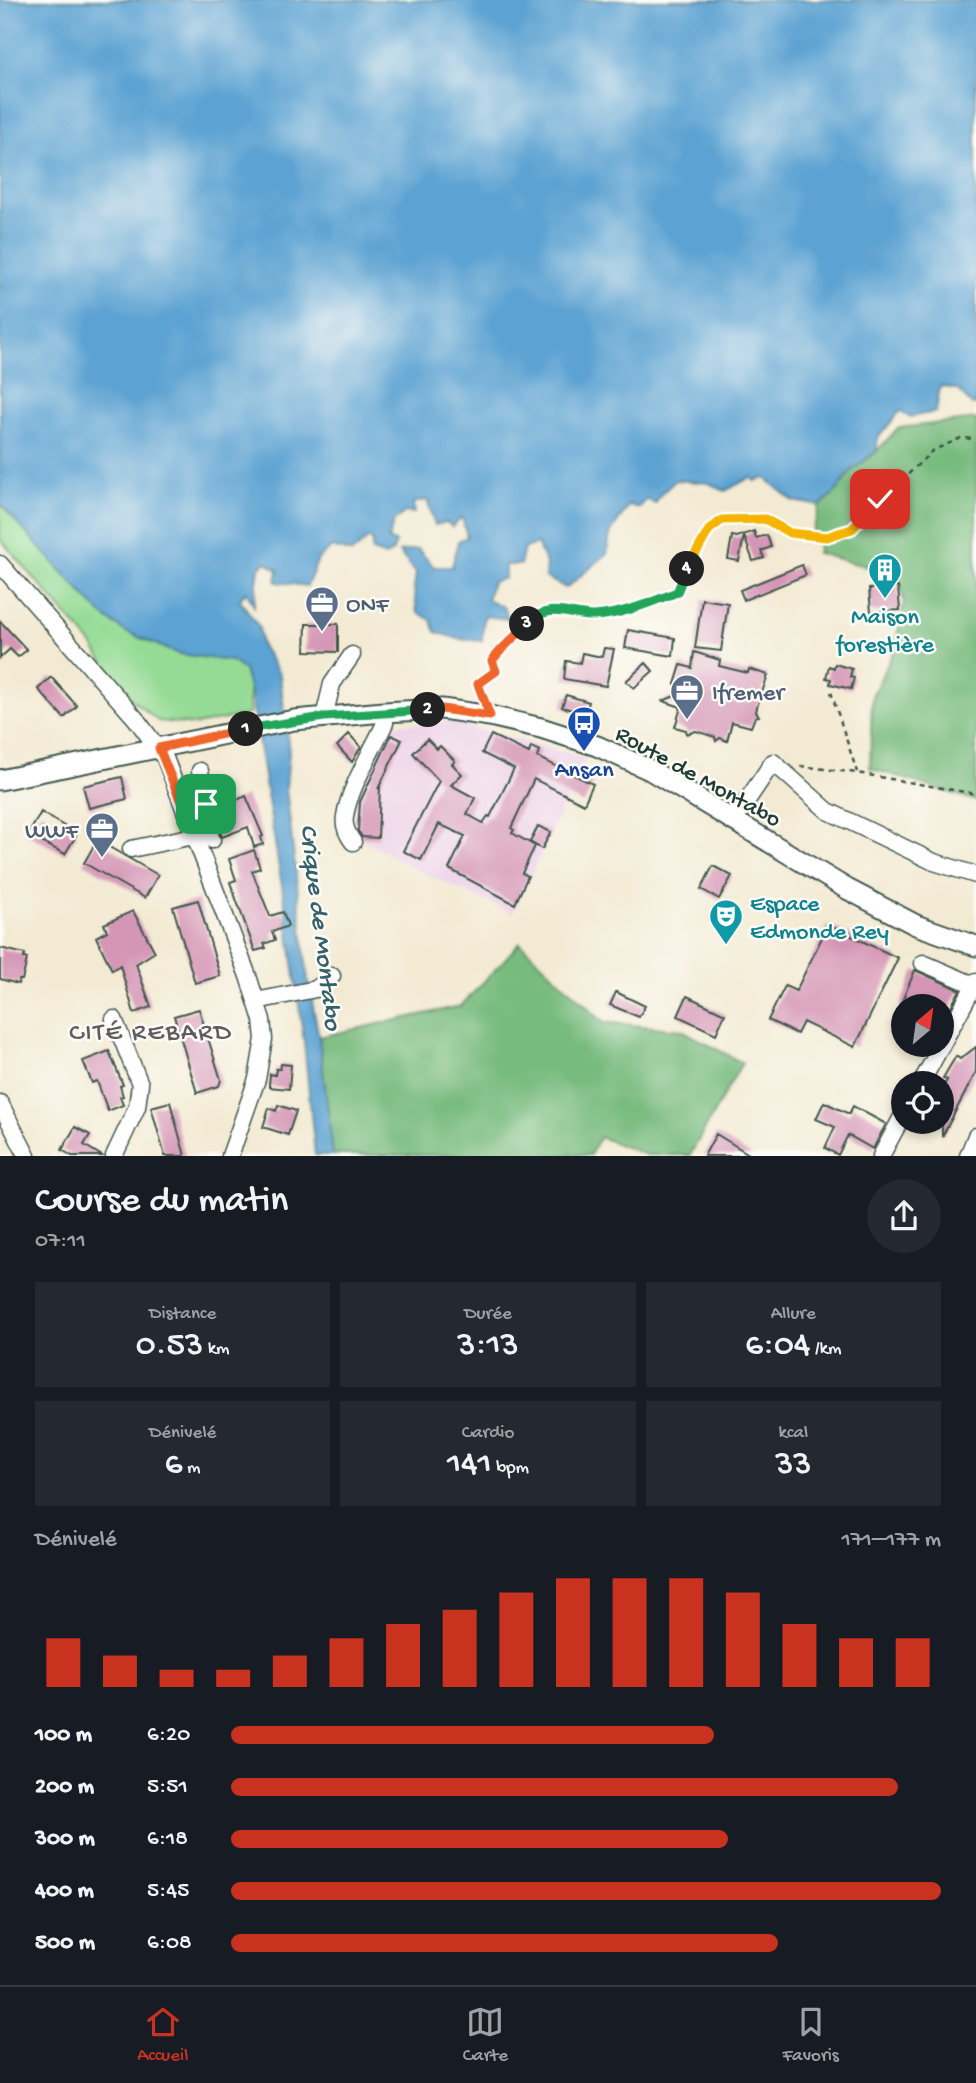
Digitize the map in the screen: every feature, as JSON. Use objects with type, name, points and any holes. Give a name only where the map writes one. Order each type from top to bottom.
[{"type":"main road","name":"Route de Montabo","points":[[159,748],[294,720],[384,712],[442,709],[490,716],[541,728],[597,746],[650,770],[847,890],[916,925],[976,946]]},
{"type":"main road","points":[[0,780],[159,748]]},
{"type":"street","points":[[0,564],[159,748],[212,840]]},
{"type":"street","points":[[324,717],[332,684],[352,655]]},
{"type":"street","points":[[353,842],[347,834],[344,818],[350,794],[385,723],[384,712]]},
{"type":"street","points":[[733,821],[774,762],[828,811],[934,862],[976,876]]},
{"type":"street","points":[[193,811],[206,801],[200,771]]},
{"type":"street","points":[[193,811],[194,836],[256,1001],[264,1039],[240,1133],[230,1156]]},
{"type":"street","points":[[131,849],[194,836]]},
{"type":"street","points":[[923,963],[975,983],[927,1071]]},
{"type":"street","points":[[256,1001],[316,989],[332,976]]},
{"type":"street","points":[[114,1019],[140,1084],[137,1107],[114,1156]]},
{"type":"street","points":[[0,1103],[27,1156]]},
{"type":"street","points":[[881,1156],[893,1134]]},
{"type":"street","points":[[968,1156],[976,1136]]},
{"type":"path","points":[[490,716],[478,684],[496,671],[492,661],[535,615],[562,610],[593,616],[643,605],[677,592],[709,530],[722,520],[765,519],[790,533],[827,537],[852,529],[932,451],[961,438],[976,439]]},
{"type":"path","points":[[831,692],[857,773]]},
{"type":"path","points":[[774,762],[857,773],[976,794]]},
{"type":"shaded area","points":[[452,722],[586,758],[513,913],[422,872],[352,834],[350,810],[392,725]]},
{"type":"green space","points":[[0,385],[211,581],[249,675],[249,714],[196,725],[158,721],[123,692],[91,643],[0,539]]},
{"type":"green space","points":[[976,419],[976,801],[870,768],[872,696],[894,651],[904,602],[892,552],[871,568],[817,553],[819,544],[811,536],[820,506],[837,490],[851,471],[876,452],[898,428]]},
{"type":"green space","points":[[520,943],[603,1022],[682,1030],[742,1063],[690,1155],[646,1155],[600,1137],[590,1155],[333,1155],[319,1037],[461,1006]]},
{"type":"water","points":[[0,0],[976,0],[976,405],[972,405],[958,390],[940,386],[936,412],[909,417],[900,411],[878,438],[876,452],[851,471],[837,490],[820,506],[793,501],[765,478],[754,481],[751,477],[725,491],[709,483],[676,480],[655,504],[647,499],[639,508],[629,505],[610,534],[607,554],[566,588],[545,577],[546,563],[537,544],[524,548],[520,565],[505,565],[505,578],[492,582],[487,599],[503,607],[510,619],[484,616],[482,641],[459,639],[436,632],[431,620],[417,612],[414,589],[416,573],[399,552],[418,549],[434,567],[452,567],[458,541],[467,537],[462,517],[452,527],[447,522],[435,525],[427,500],[413,503],[415,513],[405,512],[394,521],[388,539],[396,543],[392,552],[386,556],[372,551],[372,541],[369,538],[352,553],[332,547],[318,559],[307,586],[276,582],[278,570],[266,562],[259,568],[254,606],[246,591],[240,600],[259,627],[261,644],[280,675],[289,752],[286,788],[308,981],[319,1037],[333,1155],[315,1155],[304,1042],[285,905],[251,696],[244,670],[231,661],[179,654],[126,632],[102,615],[0,504]]},
{"type":"building","points":[[754,531],[756,538],[767,535],[771,547],[761,551],[764,558],[753,561],[744,536],[739,561],[728,559],[732,536]]},
{"type":"building","points":[[802,565],[806,575],[744,600],[740,590]]},
{"type":"building","name":"Maison forestière","points":[[898,587],[900,610],[871,612],[869,589]]},
{"type":"building","points":[[702,599],[728,603],[721,651],[695,648]]},
{"type":"building","points":[[0,621],[27,650],[18,657],[10,649],[0,658]]},
{"type":"building","name":"ONF","points":[[306,624],[338,624],[338,652],[305,651]]},
{"type":"building","points":[[628,630],[675,638],[673,656],[625,648]]},
{"type":"building","points":[[604,648],[614,649],[606,686],[564,679],[566,661],[580,663],[582,653],[602,657]]},
{"type":"building","points":[[694,652],[720,660],[719,666],[748,673],[749,669],[768,675],[757,707],[759,716],[755,717],[751,727],[732,722],[727,741],[720,738],[716,741],[715,737],[696,731],[687,734],[686,730],[675,727],[681,707],[663,701],[691,689],[675,684],[681,665],[692,668]]},
{"type":"building","points":[[646,663],[653,671],[634,688],[626,681]]},
{"type":"building","points":[[835,664],[852,669],[850,677],[854,678],[851,689],[830,684],[831,679],[826,678],[829,666],[834,668]]},
{"type":"building","points":[[51,677],[77,706],[64,718],[38,689]]},
{"type":"building","points":[[566,695],[589,702],[585,714],[562,707]]},
{"type":"building","points":[[349,734],[361,747],[352,762],[337,746]]},
{"type":"building","points":[[391,735],[402,740],[378,789],[380,786],[378,838],[362,837],[358,831],[360,802]]},
{"type":"building","points":[[491,735],[529,753],[531,747],[540,751],[537,757],[593,784],[584,804],[534,779],[511,828],[514,830],[512,833],[535,846],[522,873],[528,876],[515,904],[449,869],[465,836],[439,824],[421,860],[403,851],[439,781],[413,753],[427,739],[437,749],[440,746],[455,761],[452,764],[462,774],[451,785],[475,798],[467,814],[483,823],[490,817],[514,769],[482,753]]},
{"type":"building","points":[[122,777],[127,799],[89,808],[83,786]]},
{"type":"building","points":[[246,796],[263,836],[263,844],[254,847],[248,827],[222,837],[213,812],[216,808]]},
{"type":"building","points":[[41,812],[77,834],[65,854],[28,835]]},
{"type":"building","points":[[538,826],[551,832],[542,849],[530,842]]},
{"type":"building","points":[[97,840],[158,875],[145,898],[84,863]]},
{"type":"building","points":[[254,850],[260,868],[252,871],[270,916],[283,912],[288,926],[272,932],[275,940],[264,944],[266,948],[255,951],[230,882],[236,880],[229,859]]},
{"type":"building","points":[[713,866],[732,876],[719,899],[701,889]]},
{"type":"building","points":[[198,900],[220,976],[195,983],[173,907]]},
{"type":"building","points":[[133,911],[155,952],[136,964],[151,1007],[134,1013],[120,965],[112,970],[96,937],[107,931],[104,924]]},
{"type":"building","points":[[828,925],[898,958],[855,1047],[803,1022],[797,1034],[768,1020],[785,986],[796,991]]},
{"type":"building","points":[[0,948],[25,954],[24,958],[27,958],[22,980],[19,980],[18,984],[0,979]]},
{"type":"building","points":[[915,970],[960,990],[954,1001],[954,994],[905,994]]},
{"type":"building","points":[[616,992],[645,1006],[639,1017],[610,1005]]},
{"type":"building","points":[[687,996],[725,1014],[716,1034],[678,1016]]},
{"type":"building","points":[[199,1009],[221,1080],[219,1086],[197,1093],[174,1016]]},
{"type":"building","points":[[976,1047],[976,1072],[954,1114],[954,1071],[947,1071],[956,1056],[960,1059]]},
{"type":"building","points":[[109,1051],[123,1085],[120,1086],[123,1096],[120,1097],[123,1105],[108,1111],[97,1081],[92,1083],[83,1061]]},
{"type":"building","points":[[281,1064],[291,1065],[289,1089],[269,1087],[270,1074],[275,1075]]},
{"type":"building","points":[[170,1102],[185,1156],[165,1156],[151,1107]]},
{"type":"building","points":[[824,1102],[849,1114],[853,1106],[886,1124],[873,1149],[848,1135],[838,1155],[825,1148],[835,1127],[816,1119]]},
{"type":"building","points":[[278,1105],[296,1111],[288,1135],[263,1127],[269,1108],[276,1111]]},
{"type":"building","points":[[75,1127],[90,1135],[84,1145],[102,1156],[72,1156],[62,1150]]},
{"type":"building","points":[[716,1134],[752,1156],[704,1156]]},
{"type":"place","name":"Maison forestière","points":[[885,600]]},
{"type":"place","name":"ONF","points":[[322,633]]},
{"type":"place","name":"Ifremer","points":[[687,721]]},
{"type":"place","name":"Ansan","points":[[584,753]]},
{"type":"place","name":"WWF","points":[[102,859]]},
{"type":"place","name":"Espace Edmonde Rey","points":[[726,946]]},
{"type":"district","name":"CITÉ REBARD","points":[[151,1030]]},
{"type":"route","points":[[206,804],[186,814],[159,748],[294,720],[324,717],[442,709],[490,716],[478,684],[496,671],[492,661],[535,615],[562,610],[593,616],[643,605],[677,592],[709,530],[722,520],[765,519],[790,533],[827,537],[852,529],[880,499]]},
{"type":"water label","name":"Crique de Montabo","points":[[323,927]]}]
